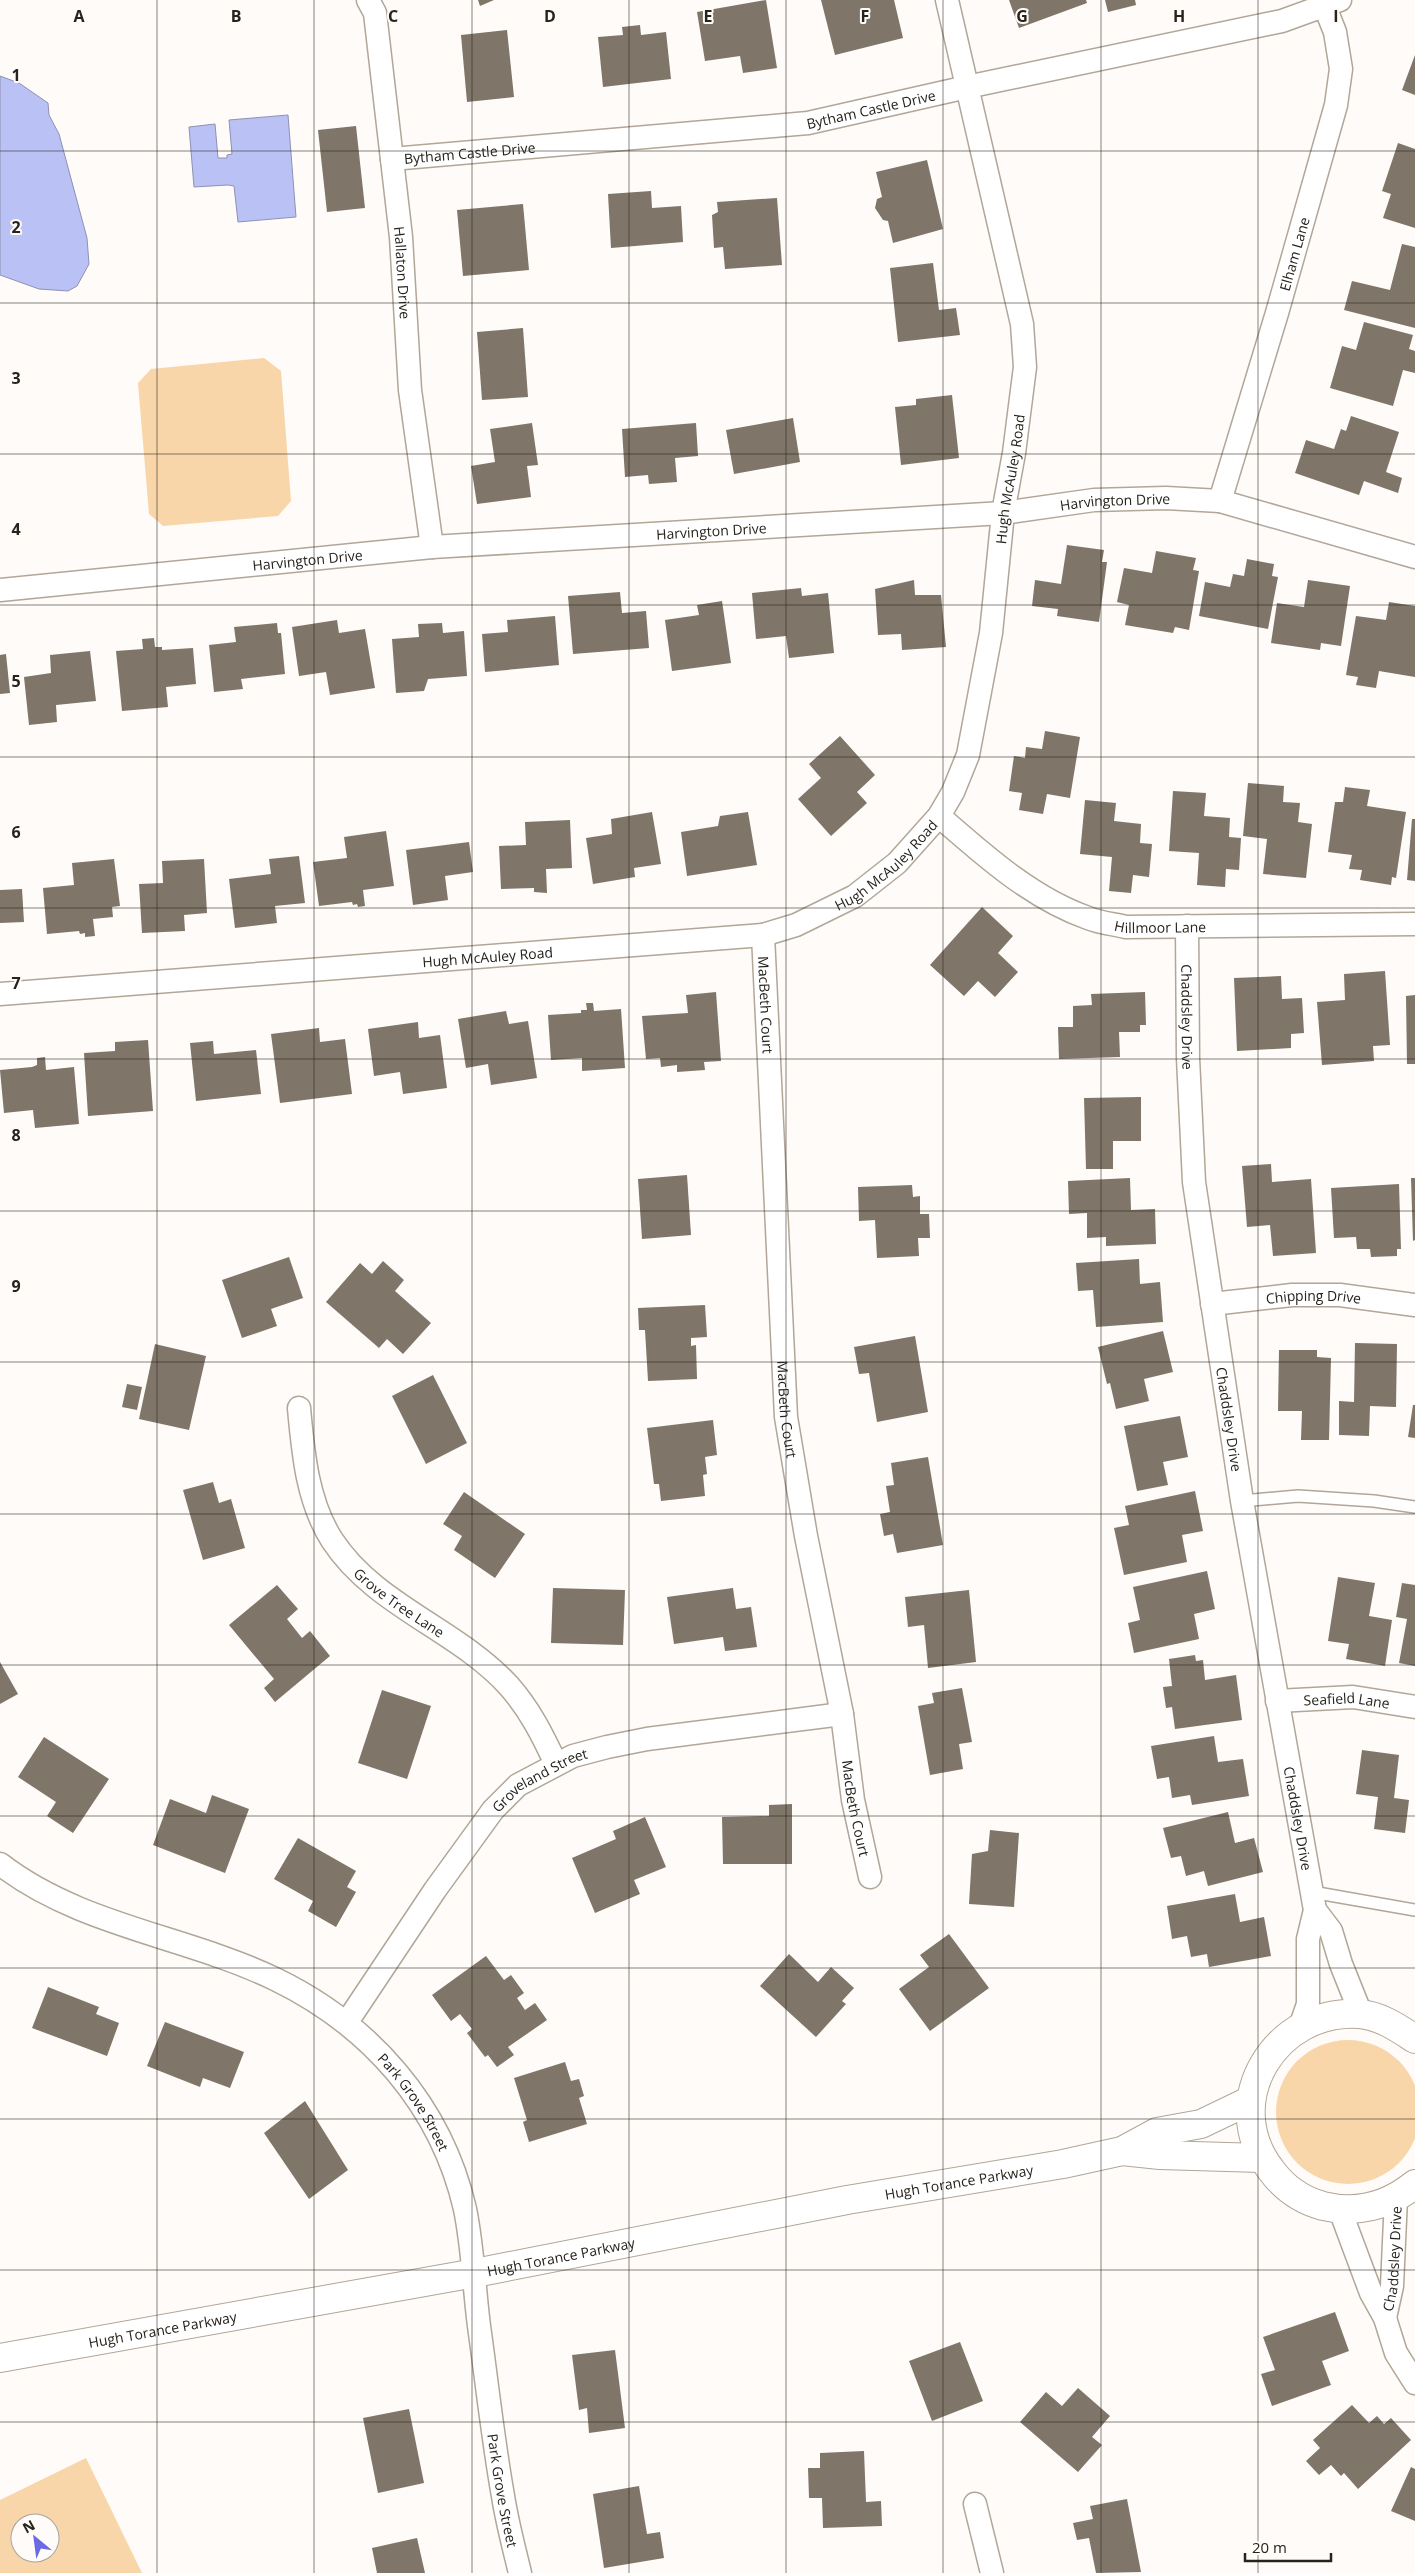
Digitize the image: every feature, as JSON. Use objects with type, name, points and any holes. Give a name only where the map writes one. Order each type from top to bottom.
[{"type":"street","name":"Hallaton Drive","points":[[368,0],[375,13],[401,237],[410,390],[432,547]]},
{"type":"street","name":"Hugh McAuley Road","points":[[0,994],[763,935],[796,925],[855,896],[897,864],[939,816],[953,792],[968,755],[991,633],[1003,513],[1014,453],[1025,367],[1022,324],[947,0]]},
{"type":"street","name":"Bytham Castle Drive","points":[[392,159],[808,124],[968,86],[1282,21],[1332,3]]},
{"type":"street","name":"Elham Lane","points":[[1220,501],[1277,312],[1336,105],[1341,68],[1332,3]]},
{"type":"street","name":"Harvington Drive","points":[[0,590],[432,547],[1003,513],[1094,500],[1166,498],[1220,501],[1415,557]]},
{"type":"street","name":"Hillmoor Lane","points":[[939,816],[998,866],[1046,899],[1089,919],[1126,927],[1415,924]]},
{"type":"street","name":"Chaddsley Drive","points":[[1187,926],[1188,1058],[1194,1182],[1242,1501],[1313,1901],[1308,1939],[1308,2004],[1300,2026]]},
{"type":"street","name":"MacBeth Court","points":[[763,935],[786,1417],[806,1536],[842,1714],[854,1800],[870,1877]]},
{"type":"street","name":"Chipping Drive","points":[[1212,1304],[1292,1295],[1340,1295],[1415,1305]]},
{"type":"street","name":"Grove Tree Lane","points":[[298,1408],[311,1491],[332,1540],[356,1571],[388,1596],[473,1655],[508,1685],[539,1727],[556,1764]]},
{"type":"street","name":"Seafield Lane","points":[[1277,1701],[1353,1697],[1415,1707]]},
{"type":"street","name":"Groveland Street","points":[[347,2022],[435,1890],[493,1810],[518,1785],[573,1756],[647,1739],[842,1714]]},
{"type":"street","name":"Park Grove Street","points":[[0,1864],[65,1904],[275,1979],[347,2022],[374,2045],[400,2075],[430,2119],[449,2158],[465,2209],[475,2273],[477,2309],[503,2498],[520,2573]]},
{"type":"street","name":"Chaddsley Drive","points":[[1313,1901],[1331,1931],[1341,1964],[1361,2014]]},
{"type":"street","points":[[1405,2191],[1369,2208],[1340,2210],[1308,2202],[1281,2184],[1261,2158],[1251,2130],[1250,2100],[1259,2071],[1276,2045],[1300,2026],[1330,2016],[1361,2014],[1391,2023],[1415,2039]]},
{"type":"street","name":"Hugh Torance Parkway","points":[[0,2358],[475,2273],[847,2200],[1063,2164],[1122,2150],[1157,2132],[1201,2124],[1250,2100]]},
{"type":"street","name":"Hugh Torance Parkway","points":[[1122,2150],[1160,2155],[1261,2158]]},
{"type":"street","name":"Chaddsley Drive","points":[[1385,2318],[1392,2286],[1405,2191]]},
{"type":"street","name":"Chaddsley Drive","points":[[1340,2210],[1371,2293],[1385,2318],[1396,2353],[1415,2383]]},
{"type":"street","points":[[975,2504],[992,2573]]},
{"type":"lane","points":[[1242,1501],[1298,1496],[1415,1507]]},
{"type":"lane","points":[[1313,1901],[1415,1910]]},
{"type":"shaded area","points":[[264,358],[281,371],[291,501],[278,516],[163,526],[149,514],[138,383],[151,369]]},
{"type":"shaded area","points":[[1348,2040],[1375,2046],[1388,2052],[1399,2061],[1408,2072],[1414,2085],[1420,2112],[1414,2139],[1408,2152],[1399,2163],[1388,2172],[1375,2178],[1348,2184],[1321,2178],[1308,2172],[1297,2163],[1288,2152],[1282,2139],[1276,2112],[1282,2085],[1288,2072],[1297,2061],[1308,2052],[1321,2046]]},
{"type":"shaded area","points":[[86,2458],[142,2573],[0,2573],[0,2500]]},
{"type":"water","points":[[0,76],[19,83],[48,103],[49,115],[59,134],[87,238],[89,264],[77,286],[68,291],[39,289],[0,275]]},
{"type":"water","points":[[288,115],[296,217],[238,222],[234,186],[194,187],[189,127],[215,124],[218,158],[227,158],[227,155],[232,154],[229,120]]},
{"type":"building","points":[[478,0],[494,0],[480,6]]},
{"type":"building","points":[[766,0],[777,68],[743,73],[740,56],[705,61],[697,12]]},
{"type":"building","points":[[821,0],[894,0],[903,38],[835,55]]},
{"type":"building","points":[[1009,0],[1086,0],[1087,3],[1019,28]]},
{"type":"building","points":[[1105,0],[1135,0],[1136,5],[1108,12]]},
{"type":"building","points":[[640,25],[641,35],[666,32],[671,79],[603,87],[598,37],[623,35],[622,27]]},
{"type":"building","points":[[507,30],[514,97],[467,102],[461,35]]},
{"type":"building","points":[[1415,55],[1415,95],[1402,90]]},
{"type":"building","points":[[356,126],[365,208],[327,212],[318,130]]},
{"type":"building","points":[[1398,143],[1415,149],[1415,228],[1383,218],[1391,194],[1382,191]]},
{"type":"building","points":[[927,160],[943,229],[893,243],[888,221],[883,220],[875,208],[877,199],[882,197],[876,172]]},
{"type":"building","points":[[651,191],[652,208],[681,206],[683,242],[611,248],[608,194]]},
{"type":"building","points":[[777,198],[782,265],[725,269],[723,247],[714,248],[712,215],[718,212],[717,202]]},
{"type":"building","points":[[523,204],[529,270],[463,276],[457,210]]},
{"type":"building","points":[[1402,244],[1415,247],[1415,328],[1344,310],[1352,281],[1390,290]]},
{"type":"building","points":[[933,263],[939,310],[956,308],[960,335],[898,342],[890,268]]},
{"type":"building","points":[[1364,322],[1413,335],[1409,349],[1415,351],[1415,373],[1403,370],[1393,406],[1330,388],[1342,346],[1356,350]]},
{"type":"building","points":[[523,328],[528,397],[482,400],[477,332]]},
{"type":"building","points":[[952,395],[959,458],[901,465],[895,407],[916,405],[916,399]]},
{"type":"building","points":[[1351,416],[1399,432],[1386,472],[1402,478],[1398,493],[1364,481],[1359,495],[1295,473],[1306,440],[1334,449],[1341,429],[1346,431]]},
{"type":"building","points":[[793,418],[800,462],[734,474],[726,430]]},
{"type":"building","points":[[532,423],[538,465],[527,466],[531,497],[477,504],[471,466],[495,462],[490,429]]},
{"type":"building","points":[[696,423],[698,456],[675,458],[677,482],[649,484],[648,475],[625,477],[622,429]]},
{"type":"building","points":[[1067,545],[1104,550],[1102,562],[1107,562],[1099,622],[1057,616],[1058,609],[1032,606],[1035,580],[1061,584]]},
{"type":"building","points":[[1156,551],[1196,558],[1193,570],[1199,571],[1189,630],[1175,627],[1173,633],[1125,625],[1129,605],[1117,602],[1124,568],[1152,573]]},
{"type":"building","points":[[1247,559],[1274,564],[1272,576],[1278,577],[1268,629],[1199,616],[1205,582],[1230,587],[1233,574],[1244,576]]},
{"type":"building","points":[[914,580],[915,595],[941,595],[946,647],[902,650],[901,634],[878,635],[875,589]]},
{"type":"building","points":[[1308,580],[1350,586],[1341,646],[1321,643],[1320,650],[1271,643],[1277,603],[1304,607]]},
{"type":"building","points":[[801,588],[802,596],[828,593],[834,653],[789,658],[786,636],[756,639],[752,593]]},
{"type":"building","points":[[620,592],[622,613],[646,611],[649,648],[573,654],[568,596]]},
{"type":"building","points":[[722,601],[731,663],[672,671],[665,620],[699,615],[697,605]]},
{"type":"building","points":[[1389,602],[1415,606],[1415,677],[1379,671],[1376,688],[1356,685],[1358,677],[1346,675],[1356,616],[1386,620]]},
{"type":"building","points":[[555,616],[559,665],[485,672],[482,634],[508,632],[507,620]]},
{"type":"building","points":[[337,620],[339,633],[365,629],[375,688],[330,695],[326,672],[299,676],[292,627]]},
{"type":"building","points":[[277,623],[278,633],[281,633],[285,674],[241,679],[243,689],[214,692],[209,645],[236,642],[234,627]]},
{"type":"building","points":[[442,623],[443,633],[464,631],[467,676],[428,679],[424,691],[396,693],[392,639],[419,637],[418,624]]},
{"type":"building","points":[[154,638],[155,647],[162,647],[162,650],[193,648],[196,684],[166,687],[168,707],[122,711],[116,651],[143,649],[142,639]]},
{"type":"building","points":[[90,651],[96,701],[56,705],[57,722],[29,725],[24,677],[51,673],[50,655]]},
{"type":"building","points":[[6,654],[10,693],[0,694],[0,655]]},
{"type":"building","points":[[1045,731],[1080,737],[1070,798],[1047,794],[1043,814],[1019,810],[1022,793],[1009,791],[1014,756],[1025,758],[1026,747],[1042,749]]},
{"type":"building","points":[[840,736],[875,775],[857,792],[867,803],[831,836],[798,799],[821,778],[809,764]]},
{"type":"building","points":[[1248,783],[1284,786],[1283,802],[1300,803],[1298,822],[1312,824],[1306,878],[1263,874],[1267,839],[1243,836]]},
{"type":"building","points":[[1345,787],[1370,790],[1367,806],[1406,812],[1396,878],[1392,877],[1391,885],[1360,880],[1362,870],[1349,869],[1352,855],[1328,852],[1335,802],[1343,802]]},
{"type":"building","points":[[1173,791],[1206,793],[1204,816],[1230,818],[1229,837],[1241,838],[1239,870],[1226,869],[1225,887],[1197,885],[1199,853],[1169,851]]},
{"type":"building","points":[[1085,800],[1116,803],[1114,821],[1141,824],[1140,843],[1152,844],[1149,877],[1133,875],[1131,893],[1109,891],[1112,857],[1080,854]]},
{"type":"building","points":[[652,812],[661,864],[634,868],[635,877],[593,884],[586,838],[612,834],[611,819]]},
{"type":"building","points":[[748,812],[757,865],[687,876],[681,832],[718,826],[720,816]]},
{"type":"building","points":[[1412,819],[1415,819],[1415,881],[1407,880]]},
{"type":"building","points":[[570,820],[572,868],[546,869],[547,893],[534,892],[534,888],[501,889],[499,846],[526,845],[525,822]]},
{"type":"building","points":[[386,831],[394,886],[363,890],[365,906],[358,907],[357,904],[353,905],[352,902],[319,906],[313,862],[347,858],[344,837]]},
{"type":"building","points":[[469,842],[473,872],[445,876],[448,900],[413,905],[406,850]]},
{"type":"building","points":[[299,856],[305,903],[275,906],[277,923],[235,928],[229,879],[271,874],[269,859]]},
{"type":"building","points":[[114,859],[120,906],[112,907],[113,917],[93,919],[95,936],[85,937],[85,933],[80,934],[79,931],[47,934],[43,888],[74,885],[72,863]]},
{"type":"building","points":[[204,859],[207,913],[184,915],[185,931],[142,933],[139,884],[163,883],[162,861]]},
{"type":"building","points":[[22,889],[24,922],[0,923],[0,890]]},
{"type":"building","points":[[982,907],[1013,936],[998,953],[1018,972],[995,997],[978,981],[964,996],[930,965]]},
{"type":"building","points":[[1385,971],[1390,1045],[1373,1046],[1374,1061],[1322,1065],[1317,1002],[1345,1000],[1344,974]]},
{"type":"building","points":[[1281,976],[1282,999],[1302,998],[1304,1033],[1291,1034],[1291,1048],[1237,1051],[1234,978]]},
{"type":"building","points":[[716,992],[721,1061],[704,1062],[705,1070],[677,1072],[677,1065],[661,1067],[660,1058],[646,1059],[642,1016],[688,1013],[686,995]]},
{"type":"building","points":[[1145,992],[1146,1025],[1140,1025],[1140,1032],[1119,1032],[1120,1057],[1059,1059],[1058,1027],[1073,1027],[1073,1006],[1092,1005],[1091,994]]},
{"type":"building","points":[[1415,995],[1415,1064],[1407,1064],[1406,996]]},
{"type":"building","points":[[586,1003],[593,1003],[594,1011],[621,1009],[625,1068],[582,1071],[582,1058],[551,1060],[548,1015],[581,1013],[581,1010],[587,1010]]},
{"type":"building","points":[[506,1011],[509,1024],[528,1021],[537,1078],[491,1085],[488,1064],[466,1068],[458,1019]]},
{"type":"building","points":[[418,1022],[419,1038],[440,1035],[447,1088],[403,1094],[400,1072],[374,1076],[368,1029]]},
{"type":"building","points":[[319,1028],[320,1042],[345,1039],[352,1094],[280,1103],[271,1034]]},
{"type":"building","points":[[148,1040],[153,1111],[88,1116],[84,1053],[115,1051],[115,1042]]},
{"type":"building","points":[[213,1041],[214,1054],[256,1050],[261,1094],[196,1101],[190,1043]]},
{"type":"building","points":[[45,1057],[46,1070],[74,1067],[79,1124],[35,1128],[33,1110],[4,1113],[0,1070],[32,1067],[37,1065],[37,1058]]},
{"type":"building","points":[[1141,1097],[1141,1141],[1113,1141],[1113,1169],[1086,1169],[1084,1098]]},
{"type":"building","points":[[1271,1164],[1272,1182],[1311,1179],[1316,1253],[1273,1256],[1270,1225],[1247,1227],[1242,1166]]},
{"type":"building","points":[[687,1175],[691,1235],[642,1239],[638,1179]]},
{"type":"building","points":[[1130,1178],[1131,1210],[1155,1209],[1156,1244],[1106,1246],[1106,1237],[1087,1238],[1087,1213],[1069,1214],[1068,1181]]},
{"type":"building","points":[[1411,1178],[1415,1178],[1415,1240],[1413,1241]]},
{"type":"building","points":[[1399,1184],[1401,1249],[1397,1249],[1397,1256],[1371,1257],[1370,1249],[1357,1249],[1356,1237],[1334,1238],[1331,1188]]},
{"type":"building","points":[[912,1185],[913,1197],[920,1196],[920,1214],[929,1214],[930,1238],[918,1238],[919,1256],[877,1258],[875,1220],[859,1221],[858,1187]]},
{"type":"building","points":[[289,1257],[303,1298],[271,1309],[277,1326],[242,1338],[222,1280]]},
{"type":"building","points":[[1139,1259],[1140,1284],[1160,1282],[1163,1322],[1096,1327],[1093,1290],[1078,1291],[1076,1263]]},
{"type":"building","points":[[383,1261],[404,1280],[395,1291],[431,1323],[403,1354],[387,1339],[379,1348],[326,1302],[360,1263],[372,1274]]},
{"type":"building","points":[[705,1305],[707,1337],[691,1338],[691,1346],[696,1345],[697,1379],[648,1381],[645,1330],[639,1330],[638,1308]]},
{"type":"building","points":[[1163,1331],[1173,1372],[1144,1379],[1149,1401],[1116,1409],[1110,1383],[1107,1384],[1098,1347]]},
{"type":"building","points":[[915,1336],[928,1412],[877,1422],[869,1373],[859,1374],[854,1347]]},
{"type":"building","points":[[1355,1343],[1397,1344],[1396,1407],[1370,1406],[1369,1436],[1339,1435],[1339,1401],[1354,1402]]},
{"type":"building","points":[[155,1344],[206,1356],[189,1430],[139,1419]]},
{"type":"building","points":[[1279,1350],[1317,1350],[1317,1357],[1331,1358],[1329,1440],[1301,1440],[1302,1411],[1278,1411]]},
{"type":"building","points":[[433,1375],[467,1443],[426,1464],[392,1396]]},
{"type":"building","points":[[127,1384],[142,1387],[137,1410],[122,1407]]},
{"type":"building","points":[[1413,1405],[1415,1405],[1415,1438],[1408,1437]]},
{"type":"building","points":[[1180,1416],[1188,1457],[1163,1462],[1168,1485],[1137,1491],[1124,1426]]},
{"type":"building","points":[[713,1420],[717,1455],[705,1457],[707,1474],[703,1475],[705,1496],[661,1501],[659,1484],[654,1484],[647,1428]]},
{"type":"building","points":[[928,1457],[943,1545],[897,1553],[893,1534],[884,1536],[880,1514],[890,1512],[886,1486],[894,1485],[891,1463]]},
{"type":"building","points":[[213,1482],[219,1503],[231,1499],[245,1548],[203,1560],[183,1490]]},
{"type":"building","points":[[1195,1491],[1203,1531],[1182,1535],[1187,1562],[1124,1575],[1114,1528],[1129,1525],[1125,1506]]},
{"type":"building","points":[[464,1492],[525,1534],[495,1578],[454,1550],[462,1536],[443,1524]]},
{"type":"building","points":[[1207,1571],[1215,1609],[1194,1614],[1199,1639],[1134,1653],[1128,1623],[1140,1620],[1133,1587]]},
{"type":"building","points":[[1338,1577],[1375,1583],[1369,1616],[1392,1620],[1385,1666],[1346,1659],[1349,1644],[1328,1641]]},
{"type":"building","points":[[1402,1583],[1415,1585],[1415,1666],[1399,1663],[1407,1619],[1396,1617]]},
{"type":"building","points":[[277,1585],[298,1609],[287,1619],[302,1638],[310,1631],[330,1656],[275,1702],[264,1688],[274,1679],[229,1625]]},
{"type":"building","points":[[553,1588],[625,1590],[623,1645],[551,1643]]},
{"type":"building","points":[[733,1588],[736,1609],[751,1607],[757,1647],[725,1651],[723,1637],[674,1644],[667,1597]]},
{"type":"building","points":[[969,1590],[976,1662],[928,1668],[924,1625],[908,1627],[905,1597]]},
{"type":"building","points":[[1195,1655],[1196,1661],[1203,1660],[1205,1680],[1236,1675],[1242,1720],[1175,1729],[1172,1707],[1166,1708],[1163,1687],[1172,1686],[1169,1659]]},
{"type":"building","points":[[0,1662],[18,1694],[0,1704]]},
{"type":"building","points":[[962,1688],[972,1742],[959,1744],[963,1769],[930,1775],[918,1706],[934,1703],[932,1693]]},
{"type":"building","points":[[382,1690],[431,1706],[407,1779],[358,1763]]},
{"type":"building","points":[[1214,1736],[1218,1762],[1243,1759],[1249,1796],[1192,1805],[1190,1795],[1172,1798],[1169,1777],[1157,1779],[1151,1746]]},
{"type":"building","points":[[44,1737],[109,1779],[73,1833],[47,1816],[56,1802],[18,1777]]},
{"type":"building","points":[[1362,1750],[1399,1755],[1394,1798],[1409,1800],[1405,1833],[1374,1829],[1378,1797],[1356,1794]]},
{"type":"building","points":[[212,1795],[249,1809],[225,1873],[153,1845],[170,1799],[206,1813]]},
{"type":"building","points":[[792,1804],[792,1864],[723,1864],[722,1817],[769,1816],[769,1805]]},
{"type":"building","points":[[1228,1812],[1235,1843],[1254,1838],[1263,1872],[1208,1886],[1204,1871],[1186,1876],[1181,1856],[1171,1858],[1163,1828]]},
{"type":"building","points":[[645,1817],[666,1867],[634,1880],[640,1894],[595,1913],[572,1858],[616,1839],[613,1831]]},
{"type":"building","points":[[990,1830],[1019,1833],[1014,1907],[969,1904],[972,1854],[988,1851]]},
{"type":"building","points":[[298,1838],[356,1871],[347,1887],[356,1892],[336,1927],[308,1911],[313,1901],[274,1879]]},
{"type":"building","points":[[1235,1894],[1240,1922],[1264,1917],[1271,1956],[1209,1967],[1207,1954],[1191,1957],[1187,1936],[1172,1939],[1167,1906]]},
{"type":"building","points":[[949,1934],[989,1988],[930,2031],[899,1989],[929,1967],[920,1955]]},
{"type":"building","points":[[789,1954],[818,1982],[831,1967],[854,1988],[842,2001],[846,2004],[816,2037],[760,1986]]},
{"type":"building","points":[[486,1956],[504,1980],[511,1975],[524,1993],[517,1998],[525,2010],[535,2003],[547,2020],[508,2047],[514,2055],[497,2067],[488,2055],[485,2057],[467,2033],[472,2029],[460,2014],[451,2021],[432,1995]]},
{"type":"building","points":[[48,1987],[99,2007],[96,2014],[119,2023],[107,2056],[32,2028]]},
{"type":"building","points":[[165,2022],[244,2052],[230,2088],[203,2078],[200,2087],[147,2066]]},
{"type":"building","points":[[565,2062],[571,2081],[579,2079],[584,2096],[579,2098],[587,2124],[529,2142],[523,2122],[527,2120],[514,2078]]},
{"type":"building","points":[[305,2101],[348,2170],[309,2199],[264,2133]]},
{"type":"building","points":[[1335,2312],[1349,2351],[1322,2361],[1331,2385],[1272,2406],[1261,2374],[1275,2370],[1263,2337]]},
{"type":"building","points":[[960,2342],[983,2401],[932,2421],[909,2361]]},
{"type":"building","points":[[615,2350],[625,2428],[589,2433],[587,2408],[579,2410],[572,2355]]},
{"type":"building","points":[[1078,2388],[1110,2416],[1092,2437],[1102,2445],[1078,2472],[1020,2422],[1046,2392],[1062,2406]]},
{"type":"building","points":[[1352,2405],[1369,2423],[1377,2416],[1384,2424],[1391,2418],[1411,2440],[1358,2489],[1344,2473],[1341,2476],[1331,2465],[1319,2475],[1306,2461],[1320,2448],[1313,2440]]},
{"type":"building","points":[[409,2409],[424,2483],[378,2493],[363,2418]]},
{"type":"building","points":[[864,2451],[866,2502],[881,2501],[882,2526],[823,2528],[822,2498],[809,2498],[808,2468],[820,2468],[820,2453]]},
{"type":"building","points":[[1411,2467],[1415,2469],[1415,2521],[1391,2511]]},
{"type":"building","points":[[639,2486],[647,2534],[660,2532],[664,2558],[604,2568],[593,2494]]},
{"type":"building","points":[[1127,2499],[1141,2572],[1096,2573],[1089,2538],[1077,2540],[1073,2523],[1093,2519],[1090,2506]]},
{"type":"building","points":[[417,2538],[425,2573],[377,2573],[372,2548]]}]
